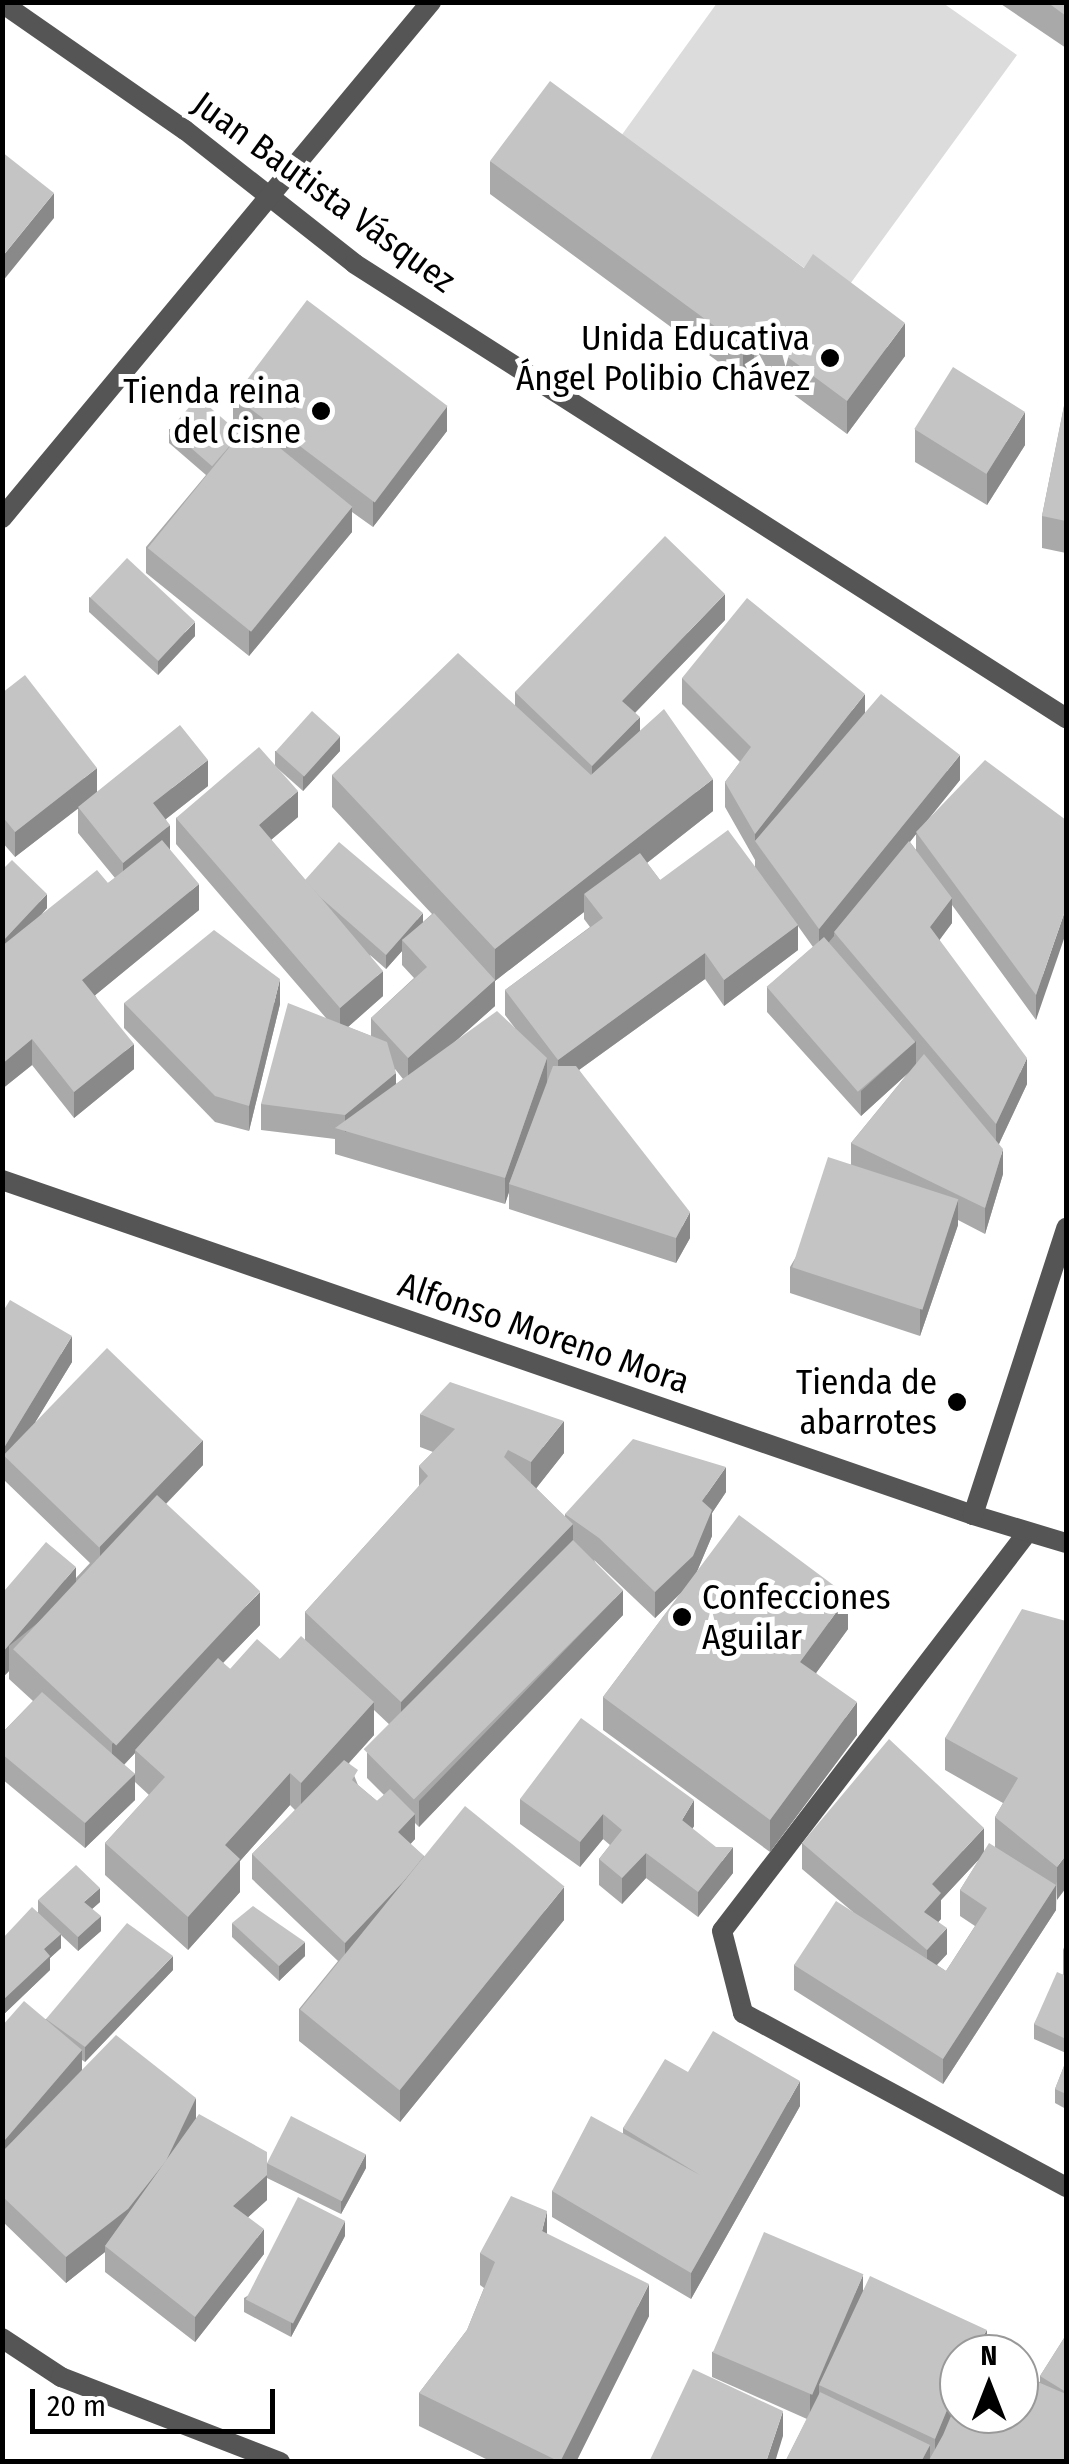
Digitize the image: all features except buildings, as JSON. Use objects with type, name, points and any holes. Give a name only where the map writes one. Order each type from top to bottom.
[{"type":"street","points":[[2,518],[430,2]]},
{"type":"street","name":"Juan Bautista Vásquez","points":[[2,3],[186,130],[270,199],[372,274],[1066,718]]},
{"type":"street","name":"Alfonso Moreno Mora","points":[[2,1180],[973,1515],[1066,1543]]},
{"type":"street","points":[[973,1515],[1066,1228]]},
{"type":"street","points":[[1028,1533],[722,1931],[743,2013],[1066,2187]]},
{"type":"street","points":[[2,2338],[70,2381],[280,2462]]},
{"type":"shaded area","points":[[717,3],[943,3],[1017,55],[842,295],[621,136]]},
{"type":"place","name":"Unida Educativa Ángel Polibio Chávez","points":[[830,358]]},
{"type":"place","name":"Tienda reina del cisne","points":[[321,411]]},
{"type":"place","name":"Tienda de abarrotes","points":[[957,1402]]},
{"type":"place","name":"Confecciones Aguilar","points":[[682,1617]]}]
